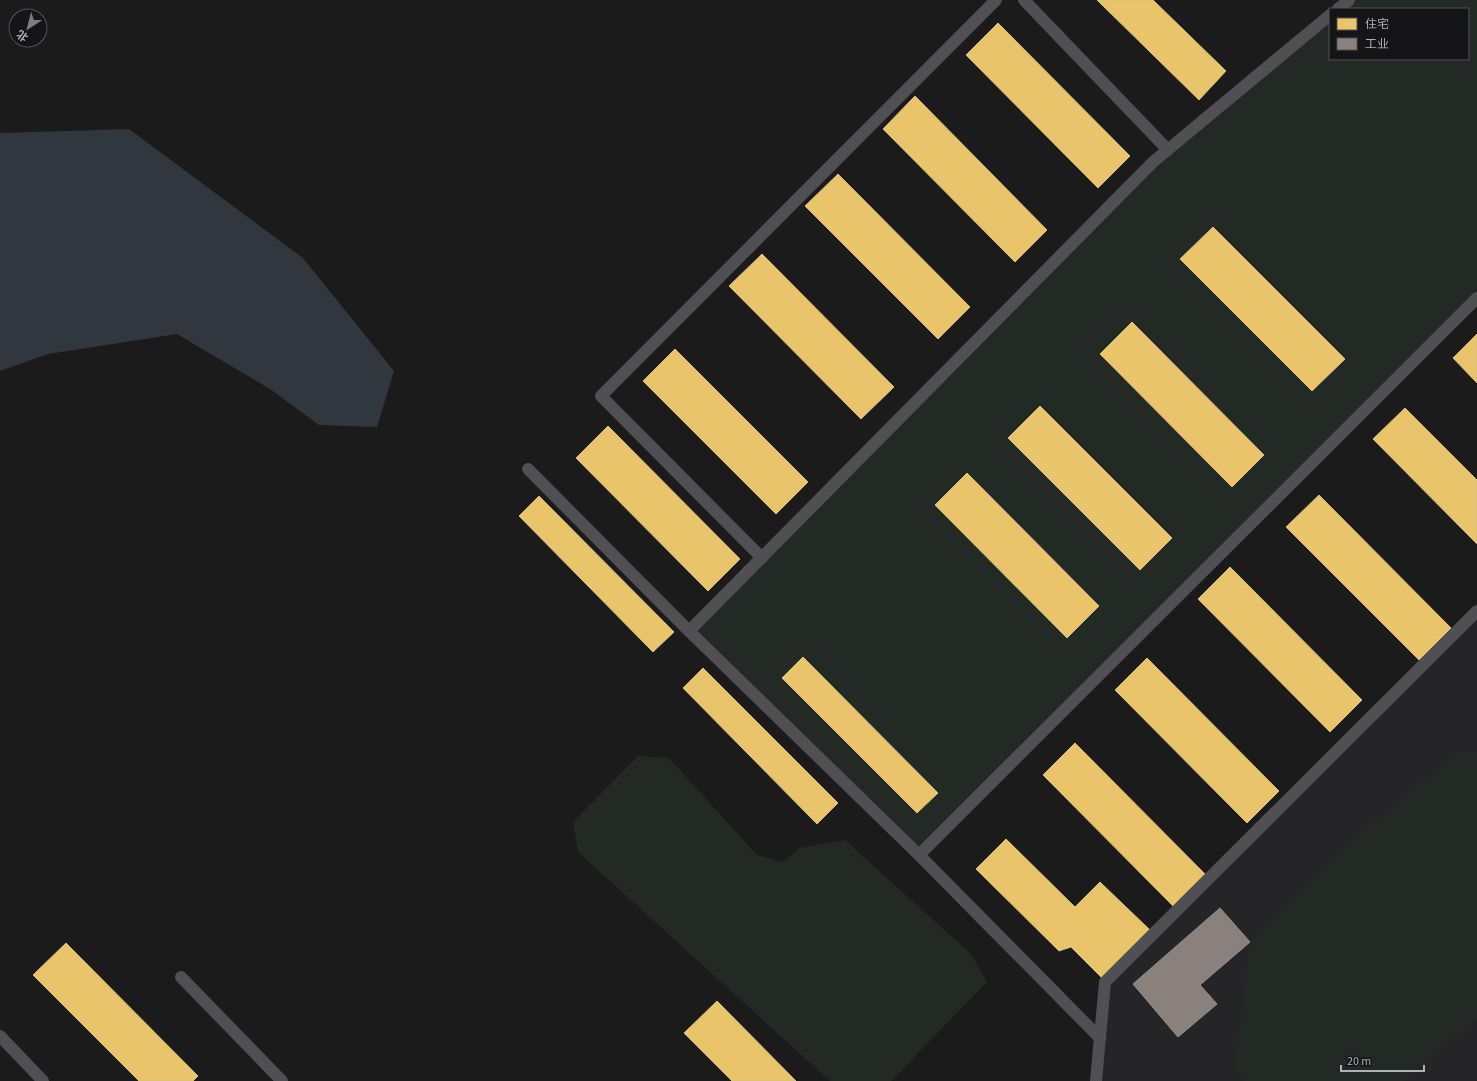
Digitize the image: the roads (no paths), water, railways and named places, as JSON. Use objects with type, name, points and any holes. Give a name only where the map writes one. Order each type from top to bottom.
[{"type":"lane","points":[[762,558],[601,396],[996,0]]},
{"type":"lane","points":[[1024,0],[1168,150]]},
{"type":"lane","points":[[1339,8],[1349,0]]},
{"type":"lane","points":[[689,631],[1153,162],[1329,16]]},
{"type":"lane","points":[[918,855],[1477,298]]},
{"type":"lane","points":[[528,469],[689,631],[918,855],[1100,1038]]},
{"type":"lane","points":[[1096,1081],[1105,982],[1477,611]]},
{"type":"lane","points":[[181,977],[282,1081]]},
{"type":"lane","points":[[0,1036],[43,1081]]}]
